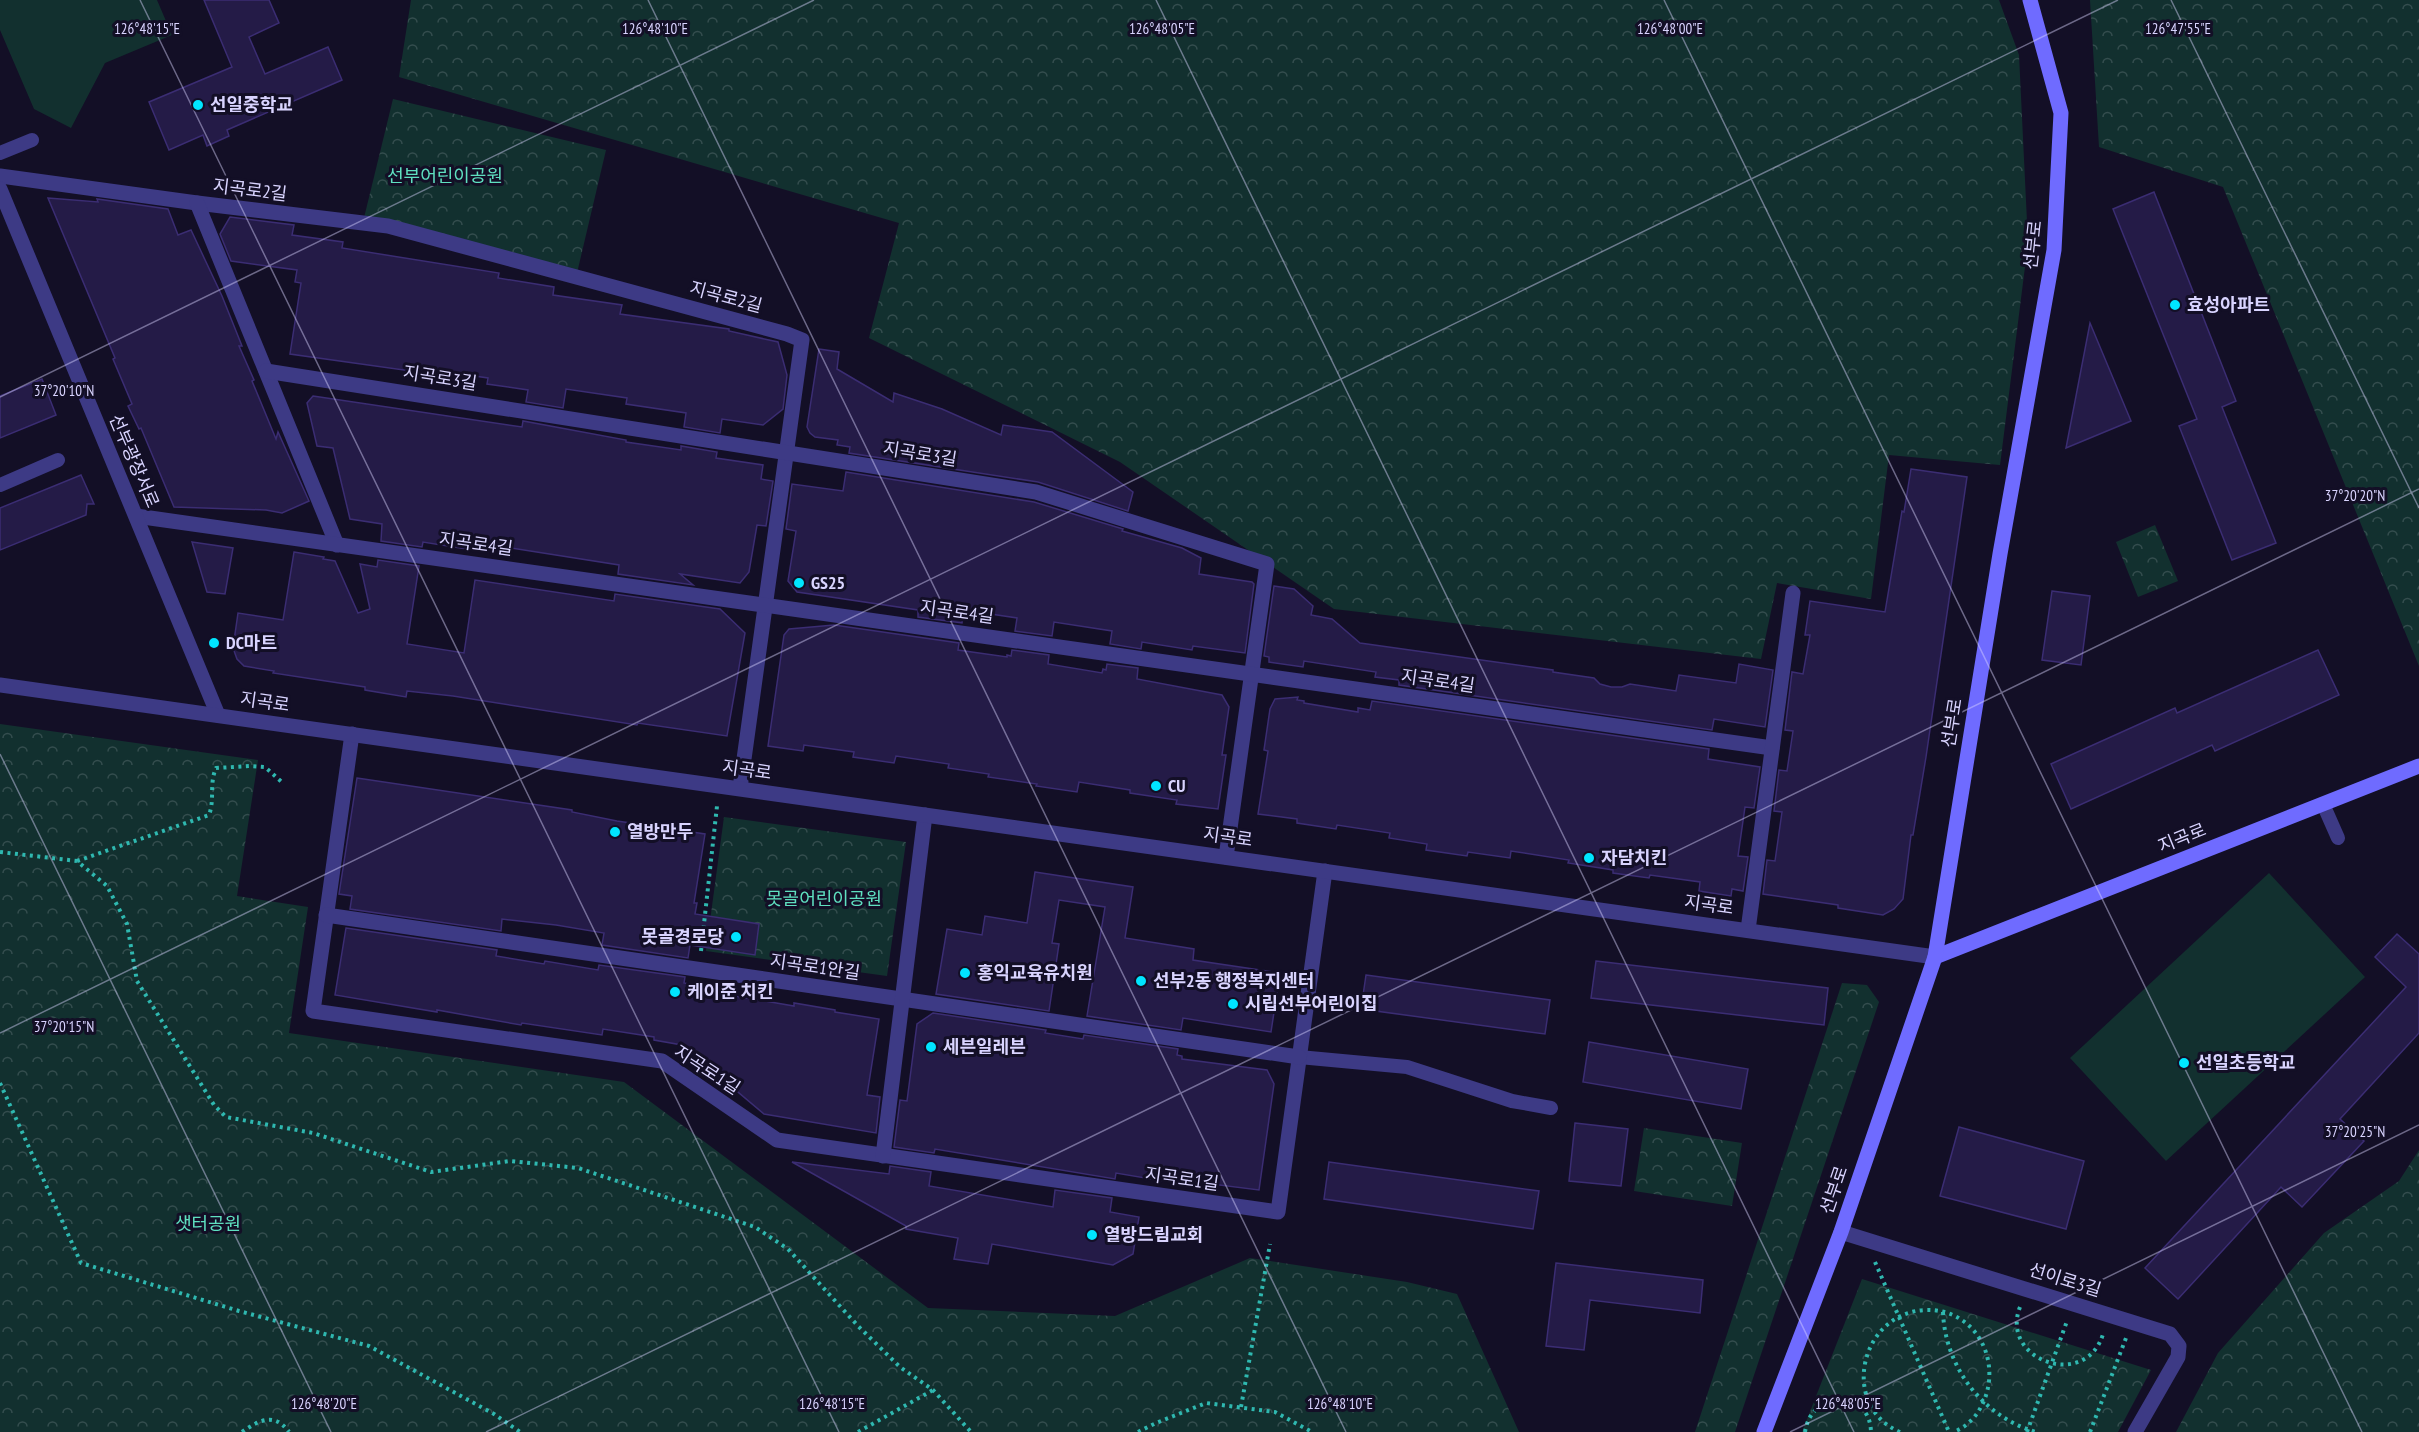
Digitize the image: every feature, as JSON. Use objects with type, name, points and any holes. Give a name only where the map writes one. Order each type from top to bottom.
[{"type":"main road","name":"선부로","points":[[1764,1432],[1840,1232],[1935,957],[1998,565],[2054,250],[2061,113],[2030,0]]},
{"type":"main road","name":"지곡로","points":[[1935,957],[2419,766]]},
{"type":"street","name":"지곡로2길","points":[[0,176],[388,226],[776,330],[802,340],[740,788]]},
{"type":"street","name":"선부광장서로","points":[[0,189],[218,715]]},
{"type":"street","name":"지곡로2길","points":[[197,203],[337,544]]},
{"type":"street","name":"지곡로3길","points":[[266,371],[1036,492],[1267,564],[1226,857]]},
{"type":"street","name":"지곡로4길","points":[[136,516],[1772,748]]},
{"type":"street","points":[[1748,930],[1793,593]]},
{"type":"street","name":"지곡로","points":[[0,685],[1935,957]]},
{"type":"street","name":"지곡로1길","points":[[352,734],[313,1011],[662,1061],[777,1140],[1278,1212],[1299,1057]]},
{"type":"street","points":[[884,1156],[925,814]]},
{"type":"street","points":[[1299,1057],[1325,871]]},
{"type":"street","name":"지곡로1안길","points":[[326,915],[1299,1057]]},
{"type":"street","name":"선이로3길","points":[[1840,1232],[2031,1291],[2109,1310],[2132,1321],[2170,1334],[2179,1346],[2178,1357],[2135,1432]]},
{"type":"lane","points":[[0,153],[32,140]]},
{"type":"lane","points":[[0,485],[58,460]]},
{"type":"lane","points":[[2323,804],[2338,838]]},
{"type":"lane","points":[[1299,1057],[1407,1067],[1512,1101],[1551,1108]]},
{"type":"path","points":[[0,852],[77,861],[209,815],[212,808],[211,780],[216,768],[265,767],[284,784]]},
{"type":"path","points":[[699,969],[719,786]]},
{"type":"path","points":[[77,861],[107,886],[127,924],[137,981],[214,1105],[226,1117],[313,1133],[431,1172],[510,1161],[578,1168],[755,1227],[788,1249],[858,1326],[900,1367],[933,1390],[971,1432]]},
{"type":"path","points":[[0,1083],[81,1263],[239,1311],[369,1346],[494,1414],[520,1432]]},
{"type":"path","points":[[1865,1240],[1899,1317],[1951,1432],[1974,1418],[1984,1403],[1991,1379],[1989,1358],[1980,1338],[1966,1323],[1943,1312],[1925,1310],[1899,1317],[1886,1325],[1872,1340],[1864,1360],[1863,1381],[1868,1401],[1880,1418],[1900,1432]]},
{"type":"path","points":[[1240,1407],[1270,1244]]},
{"type":"path","points":[[2031,1291],[2018,1312],[2019,1333],[2029,1352],[2040,1360],[2052,1364],[2068,1365],[2093,1352],[2101,1340],[2109,1310]]},
{"type":"path","points":[[2027,1431],[2074,1303]]},
{"type":"path","points":[[1943,1312],[1943,1329],[1957,1369],[1984,1403],[2017,1427],[2036,1432]]},
{"type":"path","points":[[2090,1432],[2132,1321]]},
{"type":"path","points":[[858,1432],[933,1390]]},
{"type":"path","points":[[1805,1432],[1812,1412],[1821,1404],[1842,1399],[1852,1402],[1867,1416],[1871,1432]]},
{"type":"path","points":[[1138,1432],[1206,1403],[1275,1412],[1312,1432]]},
{"type":"path","points":[[1867,1416],[1875,1410]]},
{"type":"path","points":[[242,1432],[260,1420],[273,1420],[285,1426],[289,1432]]},
{"type":"green space","points":[[0,0],[157,0],[172,35],[105,63],[71,128],[34,109],[0,30]]},
{"type":"green space","points":[[411,0],[1999,0],[2019,55],[2028,243],[2000,465],[1889,455],[1871,599],[1777,583],[1761,659],[1334,609],[1120,462],[869,338],[899,223],[399,77]]},
{"type":"green space","points":[[2090,0],[2419,0],[2419,666],[2223,187],[2099,147]]},
{"type":"green space","name":"선부어린이공원","points":[[393,99],[606,150],[577,273],[363,222]]},
{"type":"green space","points":[[2155,525],[2178,581],[2138,597],[2116,542]]},
{"type":"green space","name":"샛터공원","points":[[0,724],[258,760],[237,896],[308,907],[289,1033],[624,1082],[928,1308],[1115,1316],[1250,1258],[1407,1282],[1457,1294],[1519,1432],[0,1432]]},
{"type":"green space","name":"못골어린이공원","points":[[724,817],[906,842],[887,976],[706,951]]},
{"type":"green space","points":[[2269,873],[2365,977],[2166,1161],[2070,1058]]},
{"type":"green space","points":[[1842,983],[1867,985],[1879,1002],[1735,1432],[1695,1432]]},
{"type":"green space","points":[[1644,1128],[1742,1143],[1732,1206],[1634,1191]]},
{"type":"green space","points":[[2419,1150],[2419,1432],[2176,1432],[2218,1353],[2324,1233],[2399,1181]]},
{"type":"green space","points":[[1862,1279],[2151,1370],[2118,1432],[1802,1432]]},
{"type":"building","points":[[204,0],[269,0],[279,23],[249,37],[265,74],[328,47],[342,80],[227,130],[229,136],[207,146],[203,135],[169,150],[149,102],[232,67]]},
{"type":"building","name":"효성아파트","points":[[2154,192],[2236,401],[2222,407],[2276,543],[2232,560],[2179,426],[2197,419],[2113,209]]},
{"type":"building","points":[[48,198],[98,202],[97,199],[168,209],[178,235],[191,230],[222,296],[242,346],[239,346],[254,380],[252,381],[276,439],[278,432],[309,501],[282,513],[266,510],[174,507],[141,428],[139,429],[128,406],[132,404],[113,359],[115,358]]},
{"type":"building","points":[[230,217],[294,225],[292,235],[343,242],[342,248],[499,273],[498,278],[554,287],[553,295],[622,305],[620,314],[729,329],[729,331],[778,342],[787,375],[783,409],[763,425],[722,419],[720,433],[684,427],[686,413],[626,404],[627,398],[566,389],[563,408],[526,402],[528,390],[487,384],[488,378],[426,369],[425,373],[290,354],[301,283],[295,282],[297,270],[231,261],[220,234]]},
{"type":"building","points":[[2090,323],[2131,421],[2066,448]]},
{"type":"building","points":[[819,349],[839,352],[837,369],[893,402],[894,393],[942,409],[1001,435],[1003,425],[1052,432],[1133,492],[1128,511],[1038,482],[849,453],[850,447],[837,445],[838,440],[815,437],[807,427]]},
{"type":"building","points":[[42,379],[56,415],[0,438],[0,396]]},
{"type":"building","points":[[313,396],[522,427],[523,421],[626,440],[626,442],[681,450],[681,446],[717,452],[716,458],[763,465],[761,479],[773,481],[766,526],[757,525],[749,572],[740,583],[680,574],[693,585],[618,574],[619,565],[467,541],[466,549],[423,542],[422,547],[381,541],[382,524],[350,519],[333,448],[317,446],[307,403]]},
{"type":"building","points":[[1911,469],[1967,477],[1903,899],[1894,909],[1883,915],[1838,908],[1838,905],[1763,894],[1767,860],[1775,861],[1782,812],[1774,811],[1779,770],[1787,771],[1793,731],[1785,730],[1792,672],[1803,674],[1810,635],[1805,635],[1810,601],[1885,612]]},
{"type":"building","points":[[846,472],[1034,502],[1182,548],[1201,558],[1199,574],[1254,584],[1245,653],[1193,646],[1192,650],[1142,642],[1141,649],[1110,644],[1112,631],[1054,622],[1052,636],[1015,631],[1017,618],[964,610],[962,623],[918,617],[918,610],[797,592],[788,581],[796,531],[786,529],[792,484],[843,491]]},
{"type":"building","points":[[81,475],[94,504],[87,504],[86,515],[0,550],[0,508]]},
{"type":"building","points":[[192,542],[233,548],[225,594],[207,592]]},
{"type":"building","points":[[294,552],[335,561],[358,613],[370,609],[360,564],[377,567],[378,560],[419,566],[407,644],[464,653],[475,580],[614,601],[615,594],[720,609],[745,633],[727,736],[638,723],[637,725],[453,696],[407,691],[406,697],[365,690],[365,687],[273,673],[274,671],[244,666],[237,659],[233,648],[238,613],[283,620]]},
{"type":"building","points":[[1274,586],[1294,589],[1313,606],[1311,615],[1332,619],[1360,643],[1553,670],[1553,672],[1594,678],[1600,684],[1611,687],[1630,684],[1676,691],[1679,675],[1736,683],[1739,664],[1773,670],[1765,727],[1714,719],[1712,730],[1399,685],[1399,680],[1375,677],[1376,672],[1304,661],[1303,667],[1269,662],[1269,657],[1264,656]]},
{"type":"building","points":[[2052,591],[2090,596],[2081,665],[2042,660]]},
{"type":"building","points":[[834,625],[959,643],[958,650],[1007,657],[1007,655],[1011,656],[1012,650],[1049,655],[1048,664],[1102,673],[1103,669],[1106,670],[1107,664],[1138,668],[1137,679],[1222,695],[1229,707],[1222,755],[1226,755],[1218,809],[1176,804],[1177,800],[1079,782],[1077,792],[1036,786],[1037,784],[988,777],[989,774],[948,768],[949,764],[896,756],[894,763],[853,757],[854,752],[804,745],[803,751],[768,746],[784,635],[789,629]]},
{"type":"building","points":[[2318,650],[2339,695],[2215,751],[2212,745],[2071,809],[2051,764],[2175,708],[2177,713]]},
{"type":"building","points":[[1298,697],[1297,700],[1304,701],[1304,703],[1358,712],[1358,708],[1370,710],[1372,701],[1709,749],[1708,759],[1760,767],[1754,808],[1745,807],[1738,856],[1748,857],[1743,891],[1732,889],[1731,896],[1699,891],[1700,882],[1650,875],[1649,878],[1613,873],[1613,870],[1568,863],[1569,860],[1511,851],[1510,858],[1468,852],[1467,856],[1426,850],[1427,844],[1389,838],[1390,833],[1337,825],[1336,829],[1297,823],[1297,819],[1258,814],[1268,751],[1264,750],[1270,709],[1275,699]]},
{"type":"building","points":[[357,778],[572,810],[572,812],[617,821],[705,834],[694,903],[697,903],[695,914],[759,924],[755,955],[690,945],[688,958],[602,945],[604,933],[556,925],[502,919],[501,931],[350,909],[352,896],[339,894]]},
{"type":"building","points":[[1035,872],[1133,887],[1125,938],[1194,949],[1193,960],[1280,973],[1271,1032],[1183,1018],[1181,1030],[1087,1016],[1105,907],[1059,900],[1052,943],[1059,944],[1049,1011],[936,994],[947,929],[982,935],[985,916],[1027,923]]},
{"type":"building","points":[[346,928],[497,950],[496,956],[544,964],[545,961],[598,970],[599,965],[685,977],[684,983],[699,986],[699,990],[794,1006],[794,1003],[879,1019],[867,1095],[880,1097],[876,1133],[764,1114],[682,1045],[654,1040],[654,1037],[603,1029],[602,1035],[522,1023],[521,1025],[335,995]]},
{"type":"building","points":[[2397,934],[2419,954],[2419,1033],[2340,1119],[2364,1141],[2302,1207],[2281,1187],[2178,1299],[2145,1268],[2406,987],[2375,957]]},
{"type":"building","points":[[1596,961],[1828,988],[1824,1025],[1591,998]]},
{"type":"building","points":[[1366,975],[1550,1000],[1545,1034],[1361,1009]]},
{"type":"building","points":[[933,1013],[1046,1030],[1045,1033],[1083,1039],[1084,1035],[1178,1049],[1177,1055],[1182,1056],[1182,1059],[1267,1070],[1274,1084],[1259,1190],[1164,1178],[1163,1181],[1116,1173],[1115,1179],[935,1149],[934,1153],[894,1147],[900,1100],[907,1101],[917,1024]]},
{"type":"building","points":[[1589,1042],[1748,1069],[1741,1109],[1583,1082]]},
{"type":"building","points":[[1575,1123],[1628,1129],[1621,1186],[1569,1181]]},
{"type":"building","points":[[1959,1127],[2084,1161],[2066,1229],[1940,1196]]},
{"type":"building","points":[[792,1162],[889,1174],[890,1166],[931,1172],[929,1186],[1053,1207],[1055,1190],[1112,1198],[1110,1212],[1139,1217],[1133,1254],[1113,1265],[992,1244],[988,1264],[954,1259],[958,1238],[906,1229],[906,1226]]},
{"type":"building","points":[[1329,1162],[1539,1191],[1533,1229],[1324,1199]]},
{"type":"building","points":[[1556,1263],[1703,1280],[1700,1313],[1590,1300],[1584,1350],[1546,1346]]},
{"type":"place","name":"선일중학교","points":[[198,105]]},
{"type":"place","name":"효성아파트","points":[[2175,305]]},
{"type":"place","name":"GS25","points":[[799,583]]},
{"type":"place","name":"DC마트","points":[[214,643]]},
{"type":"place","name":"CU","points":[[1156,786]]},
{"type":"place","name":"열방만두","points":[[615,832]]},
{"type":"place","name":"자담치킨","points":[[1589,858]]},
{"type":"place","name":"못골경로당","points":[[736,937]]},
{"type":"place","name":"홍익교육유치원","points":[[965,973]]},
{"type":"place","name":"선부2동 행정복지센터","points":[[1141,981]]},
{"type":"place","name":"케이준 치킨","points":[[675,992]]},
{"type":"place","name":"시립선부어린이집","points":[[1233,1004]]},
{"type":"place","name":"세븐일레븐","points":[[931,1047]]},
{"type":"place","name":"선일초등학교","points":[[2184,1063]]},
{"type":"place","name":"열방드림교회","points":[[1092,1235]]}]
